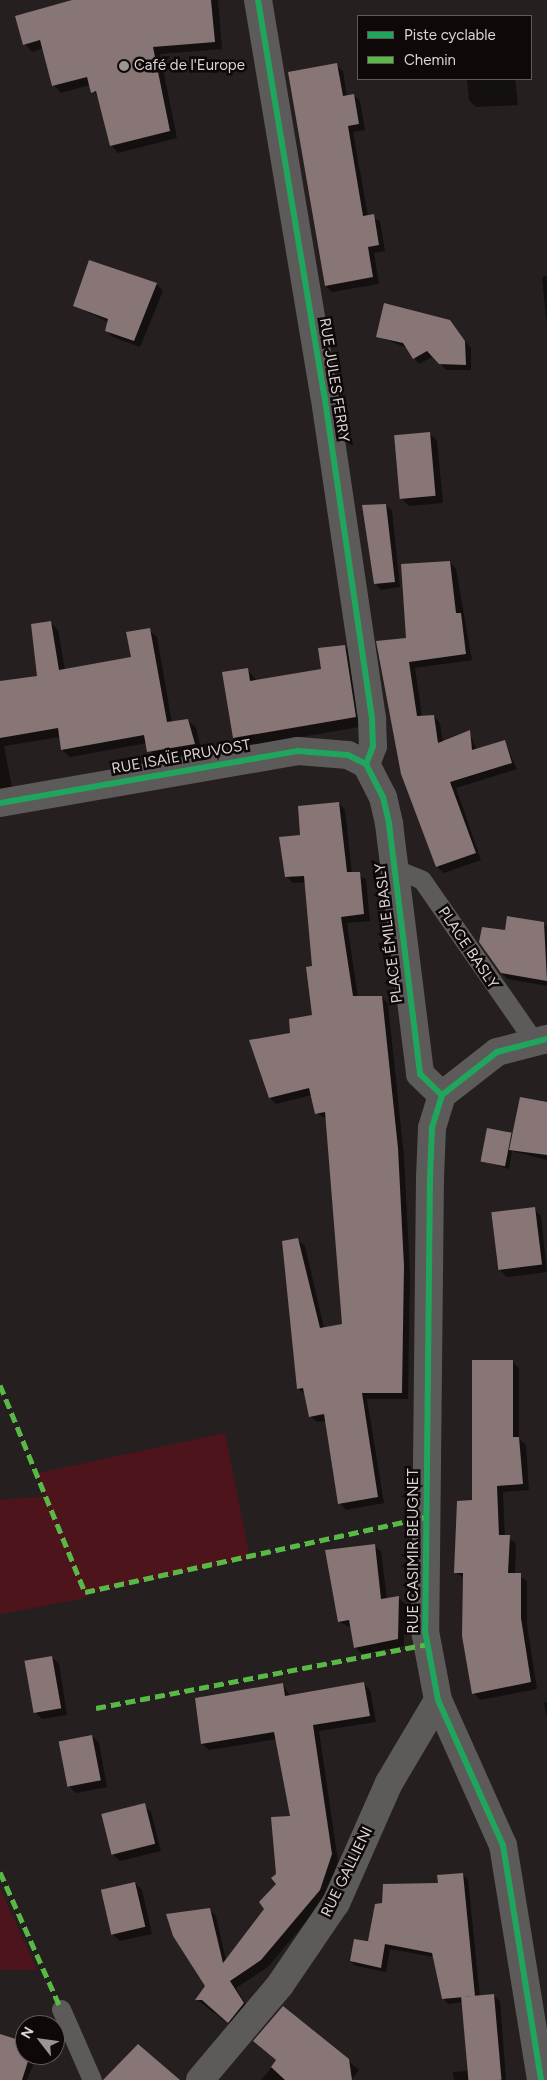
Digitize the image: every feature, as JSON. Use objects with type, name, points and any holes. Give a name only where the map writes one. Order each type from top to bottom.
[{"type":"street","name":"RUE JULES FERRY","points":[[258,0],[324,393],[371,709],[373,746],[366,764]]},
{"type":"street","name":"RUE ISAÏE PRUVOST","points":[[0,803],[288,752],[348,755],[366,764]]},
{"type":"street","name":"PLACE ÉMILE BASLY","points":[[366,764],[383,797],[420,1074],[442,1095]]},
{"type":"street","points":[[442,1095],[497,1052],[540,1039]]},
{"type":"street","name":"RUE CASIMIR BEUGNET","points":[[442,1095],[432,1128],[430,1177],[425,1622],[438,1700],[502,1846],[541,2080]]},
{"type":"street","name":"RUE GALLIENI","points":[[200,2080],[280,1985],[336,1903],[389,1783],[438,1700]]},
{"type":"lane","name":"PLACE BASLY","points":[[393,868],[422,880],[540,1039]]},
{"type":"lane","points":[[61,2009],[92,2080]]},
{"type":"shaded area","points":[[225,1433],[250,1558],[91,1593],[82,1599],[0,1614],[0,1500],[45,1496],[38,1473]]},
{"type":"shaded area","points":[[0,1888],[37,1970],[0,1970]]},
{"type":"building","points":[[72,0],[211,0],[215,42],[153,47],[170,131],[110,146],[96,91],[91,93],[87,77],[52,86],[40,40],[23,45],[15,16]]},
{"type":"building","points":[[337,63],[343,96],[354,94],[359,124],[348,126],[363,216],[374,214],[379,245],[368,247],[373,277],[325,286],[288,72]]},
{"type":"building","points":[[89,260],[157,283],[134,341],[105,331],[108,319],[73,306]]},
{"type":"building","points":[[384,303],[450,320],[465,341],[466,365],[439,364],[427,351],[413,359],[403,343],[376,337]]},
{"type":"building","points":[[430,432],[436,496],[400,499],[394,435]]},
{"type":"building","points":[[386,504],[395,582],[374,584],[362,505]]},
{"type":"building","points":[[450,561],[456,613],[461,613],[466,654],[409,662],[417,716],[434,715],[438,743],[470,730],[472,750],[505,740],[512,763],[450,782],[476,853],[436,867],[401,774],[376,641],[406,638],[401,564]]},
{"type":"building","points":[[51,621],[59,670],[131,657],[126,632],[150,628],[167,722],[188,719],[195,744],[147,752],[144,735],[61,750],[58,728],[0,738],[0,681],[37,676],[31,624]]},
{"type":"building","points":[[345,645],[356,717],[233,738],[222,672],[248,668],[250,681],[321,669],[318,648]]},
{"type":"building","points":[[339,802],[347,872],[360,872],[364,914],[341,917],[353,996],[382,996],[398,1148],[404,1266],[402,1393],[362,1393],[378,1497],[338,1504],[324,1414],[309,1417],[303,1388],[297,1389],[282,1241],[298,1238],[320,1328],[342,1324],[325,1112],[315,1114],[309,1088],[269,1098],[249,1040],[290,1033],[289,1019],[312,1015],[306,967],[312,966],[304,876],[285,877],[279,837],[300,835],[298,806]]},
{"type":"building","points":[[507,916],[544,922],[547,981],[501,973],[479,942],[482,927],[505,930]]},
{"type":"building","points":[[520,1097],[547,1102],[547,1155],[509,1150]]},
{"type":"building","points":[[487,1128],[512,1133],[505,1166],[481,1161]]},
{"type":"building","points":[[535,1207],[542,1265],[498,1270],[491,1212]]},
{"type":"building","points":[[472,1360],[513,1360],[513,1437],[519,1437],[523,1484],[497,1486],[499,1535],[510,1535],[508,1573],[521,1573],[521,1618],[531,1682],[472,1694],[462,1636],[463,1573],[454,1573],[457,1501],[472,1500]]},
{"type":"building","points":[[375,1544],[381,1599],[399,1596],[398,1639],[354,1648],[349,1620],[338,1622],[325,1550]]},
{"type":"building","points":[[52,1656],[61,1708],[34,1713],[24,1661]]},
{"type":"building","points":[[364,1682],[370,1716],[313,1725],[332,1854],[320,1890],[261,1960],[230,1981],[244,2003],[228,2023],[202,2000],[195,2000],[205,1986],[173,1936],[166,1914],[210,1908],[223,1963],[264,1909],[259,1902],[276,1884],[271,1878],[276,1874],[271,1817],[290,1816],[274,1732],[201,1744],[195,1698],[283,1683],[285,1696]]},
{"type":"building","points":[[92,1735],[101,1780],[67,1787],[59,1741]]},
{"type":"building","points":[[145,1803],[155,1844],[111,1855],[101,1814]]},
{"type":"building","points":[[463,1873],[475,1996],[442,1999],[432,1953],[385,1944],[381,1968],[350,1961],[354,1939],[373,1942],[368,1941],[375,1904],[382,1903],[383,1884],[438,1883],[437,1875]]},
{"type":"building","points":[[135,1882],[145,1927],[111,1935],[101,1890]]},
{"type":"building","points":[[494,1994],[501,2080],[468,2080],[461,1997]]},
{"type":"building","points":[[283,2006],[349,2059],[352,2080],[285,2080],[271,2067],[276,2060],[253,2041]]},
{"type":"building","points":[[0,2034],[15,2039],[15,2065],[27,2065],[22,2080],[0,2080]]},
{"type":"building","points":[[138,2044],[180,2080],[103,2080]]},
{"type":"marked path","points":[[0,1385],[85,1592],[426,1517]]},
{"type":"marked path","points":[[96,1708],[427,1644]]},
{"type":"marked path","points":[[0,1872],[61,2009]]},
{"type":"cycle path","points":[[258,0],[324,393],[372,719],[373,746],[366,764]]},
{"type":"cycle path","points":[[0,803],[298,751],[348,755],[366,764]]},
{"type":"cycle path","points":[[366,764],[383,797],[389,824],[420,1074],[442,1095]]},
{"type":"cycle path","points":[[442,1095],[497,1052],[547,1039]]},
{"type":"cycle path","points":[[442,1095],[432,1128],[430,1177],[425,1631],[438,1700],[503,1845],[541,2080]]},
{"type":"place","name":"Café de l'Europe","points":[[124,66]]}]
